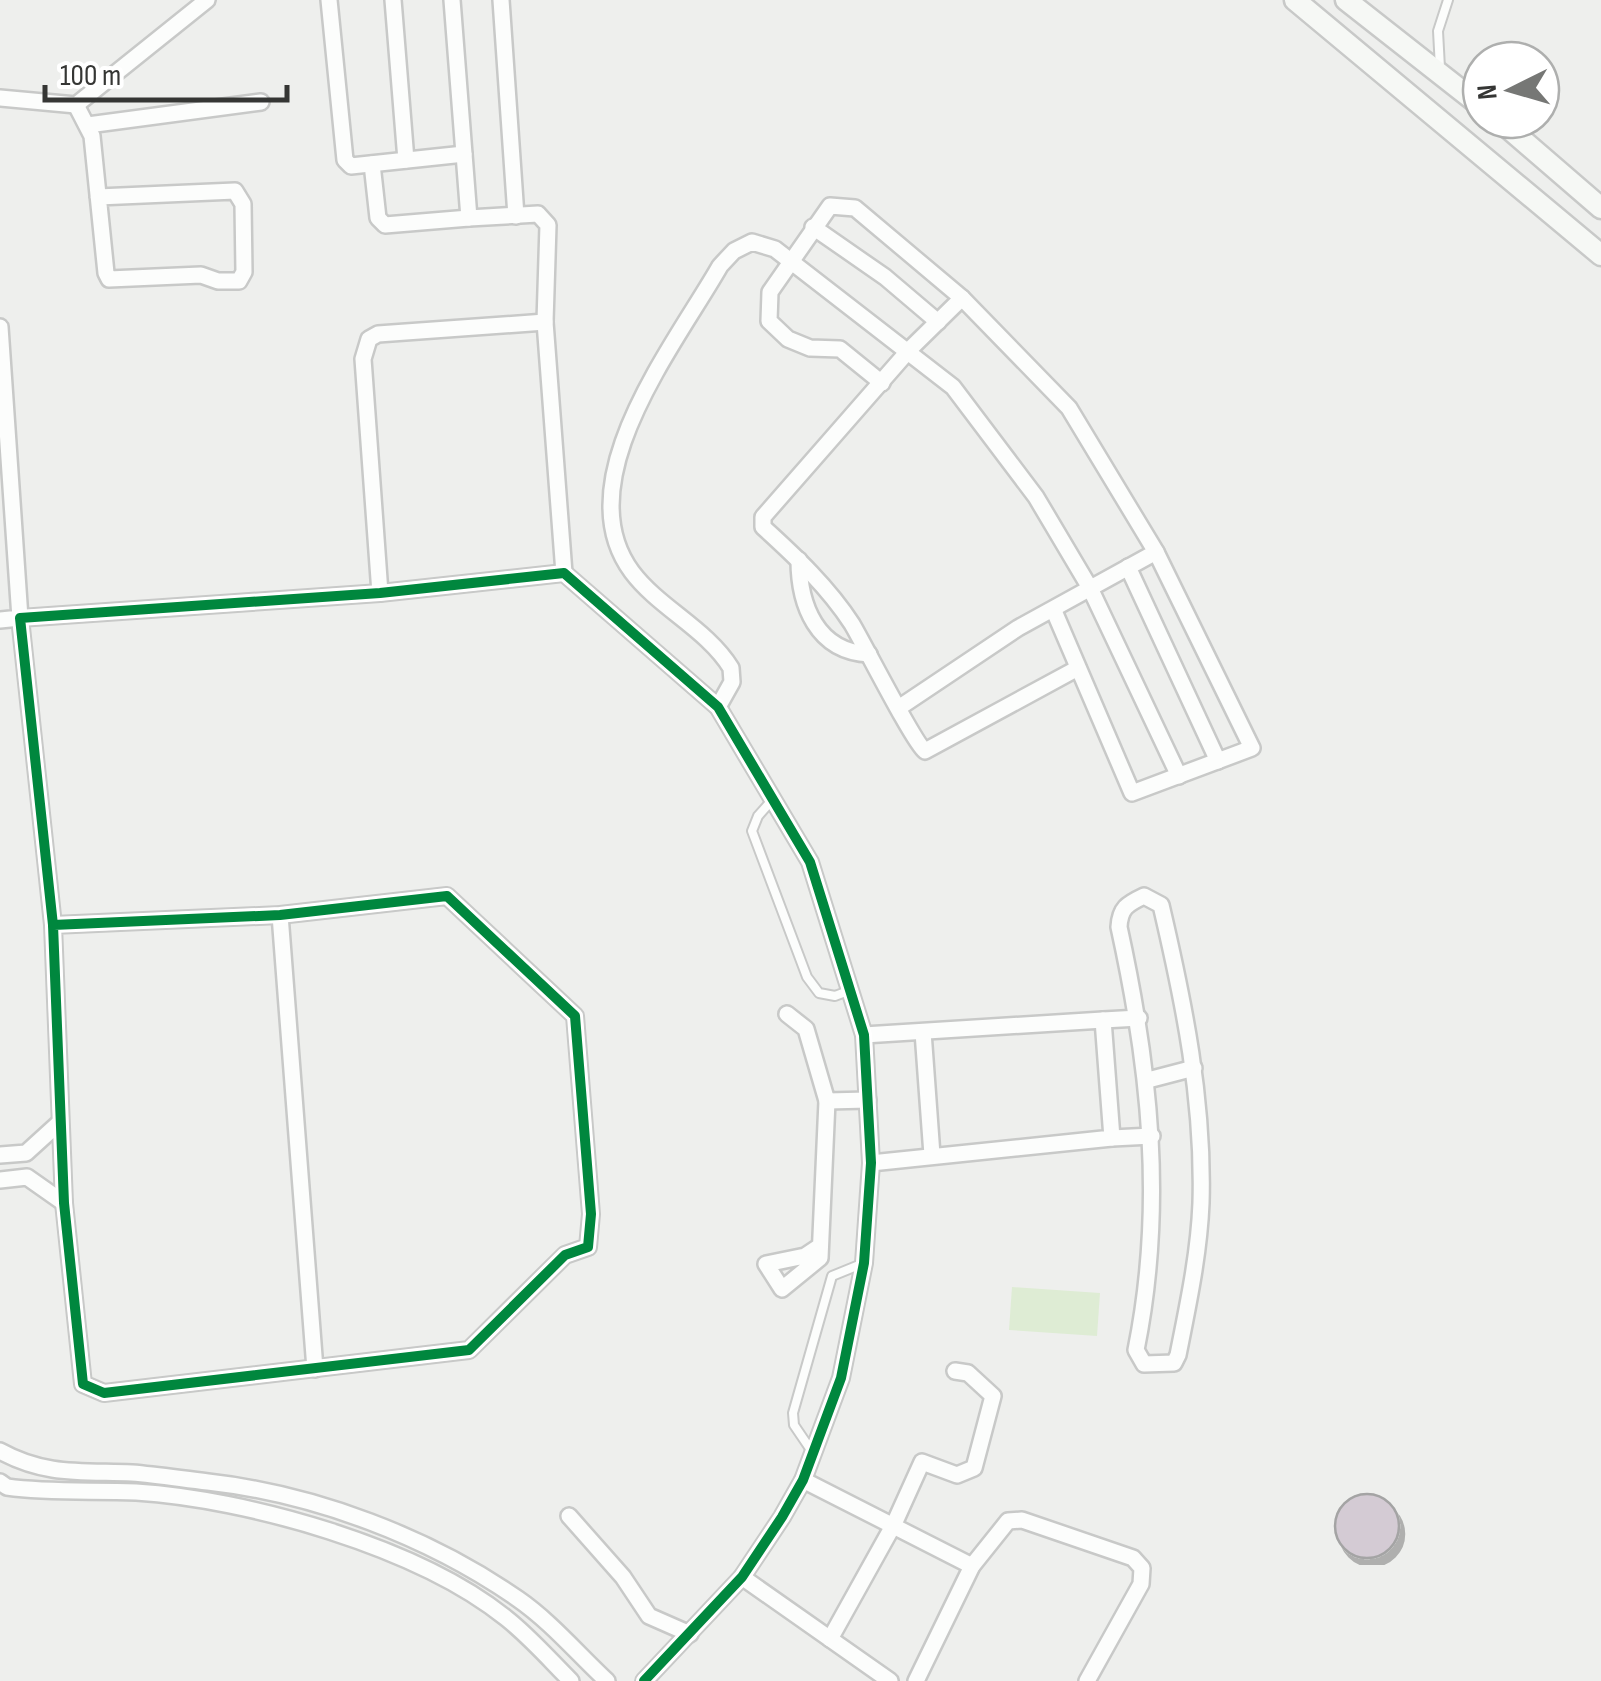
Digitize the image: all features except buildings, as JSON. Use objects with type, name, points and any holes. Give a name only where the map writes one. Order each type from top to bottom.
[{"type":"main road","points":[[1295,0],[1601,254]]},
{"type":"main road","points":[[1346,0],[1461,90]]},
{"type":"main road","points":[[1522,140],[1601,208]]},
{"type":"street","points":[[0,98],[76,106],[207,0]]},
{"type":"street","points":[[329,0],[345,160],[351,166],[464,154]]},
{"type":"street","points":[[394,0],[406,160]]},
{"type":"street","points":[[452,0],[469,218]]},
{"type":"street","points":[[502,0],[516,216]]},
{"type":"street","points":[[88,125],[261,102]]},
{"type":"street","points":[[76,106],[88,125],[109,279],[201,275],[228,283],[239,281],[244,272],[243,204],[235,191],[98,197]]},
{"type":"street","points":[[372,164],[378,218],[385,225],[538,214],[548,226],[545,322],[564,573],[718,707],[810,862],[864,1035],[871,1163],[864,1263],[842,1378],[803,1480],[742,1577],[644,1681]]},
{"type":"street","points":[[882,382],[840,349],[810,348],[788,338],[770,321],[770,292],[830,206],[856,208],[962,298],[1069,408],[1156,552],[1252,748],[1132,794],[1054,611]]},
{"type":"street","points":[[812,227],[885,277],[938,322]]},
{"type":"street","points":[[718,707],[732,682],[731,668],[632,571],[611,524],[611,474],[629,425],[720,266],[734,251],[752,242],[775,249],[910,349],[953,386],[1036,497],[1090,588],[1179,776]]},
{"type":"street","points":[[962,298],[910,349],[762,517],[764,527],[824,586],[869,654],[917,745],[925,751],[1078,668]]},
{"type":"street","points":[[380,593],[363,359],[369,339],[378,334],[545,322]]},
{"type":"street","points":[[0,327],[5,446],[20,618],[53,925],[64,1203],[83,1384],[104,1393],[469,1350],[565,1255],[588,1247],[588,1174],[575,1016],[447,896],[280,915],[53,925]]},
{"type":"street","points":[[900,707],[1018,628],[1156,552]]},
{"type":"street","points":[[798,560],[806,612],[825,638],[846,650],[869,654]]},
{"type":"street","points":[[1128,567],[1218,761]]},
{"type":"street","points":[[0,620],[380,593],[564,573]]},
{"type":"street","points":[[1152,897],[1160,905],[1194,1068],[1201,1203],[1178,1355],[1174,1363],[1166,1364],[1144,1364],[1136,1350],[1150,1257],[1152,1136],[1139,1018],[1120,914],[1126,904],[1152,897]]},
{"type":"street","points":[[280,915],[315,1369]]},
{"type":"street","points":[[787,1014],[806,1028],[827,1101],[820,1258],[782,1289],[766,1264],[805,1256],[820,1246]]},
{"type":"street","points":[[864,1035],[1139,1018]]},
{"type":"street","points":[[1102,1020],[1112,1138]]},
{"type":"street","points":[[923,1032],[932,1155]]},
{"type":"street","points":[[1148,1080],[1194,1068]]},
{"type":"street","points":[[827,1101],[868,1100]]},
{"type":"street","points":[[0,1155],[26,1153],[59,1123]]},
{"type":"street","points":[[871,1163],[1152,1136]]},
{"type":"street","points":[[26,1153],[27,1176]]},
{"type":"street","points":[[0,1180],[27,1176],[64,1203]]},
{"type":"street","points":[[830,1639],[894,1524],[922,1462],[957,1474],[974,1468],[994,1396],[968,1373],[955,1371]]},
{"type":"street","points":[[0,1451],[26,1466],[64,1474],[132,1474],[248,1486],[351,1516],[448,1558],[520,1600],[607,1681]]},
{"type":"street","points":[[803,1480],[972,1566]]},
{"type":"street","points":[[0,1482],[7,1487],[60,1494],[134,1492],[229,1504],[337,1534],[432,1572],[505,1617],[572,1681]]},
{"type":"street","points":[[568,1516],[623,1577],[649,1616],[690,1634]]},
{"type":"street","points":[[916,1681],[972,1566],[1008,1521],[1022,1520],[1133,1558],[1142,1568],[1140,1584],[1087,1681]]},
{"type":"street","points":[[742,1577],[890,1681]]},
{"type":"lane","points":[[1441,75],[1438,31],[1448,0]]},
{"type":"lane","points":[[773,799],[758,816],[752,831],[807,978],[818,993],[835,996],[848,991]]},
{"type":"lane","points":[[813,1453],[794,1425],[793,1414],[832,1276],[864,1263]]},
{"type":"green space","points":[[1012,1287],[1100,1293],[1097,1336],[1009,1330]]},
{"type":"cycle path","points":[[53,925],[20,618],[380,593],[564,573],[718,707],[810,862],[864,1035],[871,1163],[864,1263],[841,1378],[803,1480],[742,1577],[644,1681]]},
{"type":"cycle path","points":[[447,896],[575,1016],[591,1214],[588,1247],[565,1255],[469,1350],[104,1393],[83,1384],[64,1203],[53,925],[280,915],[447,896]]}]
